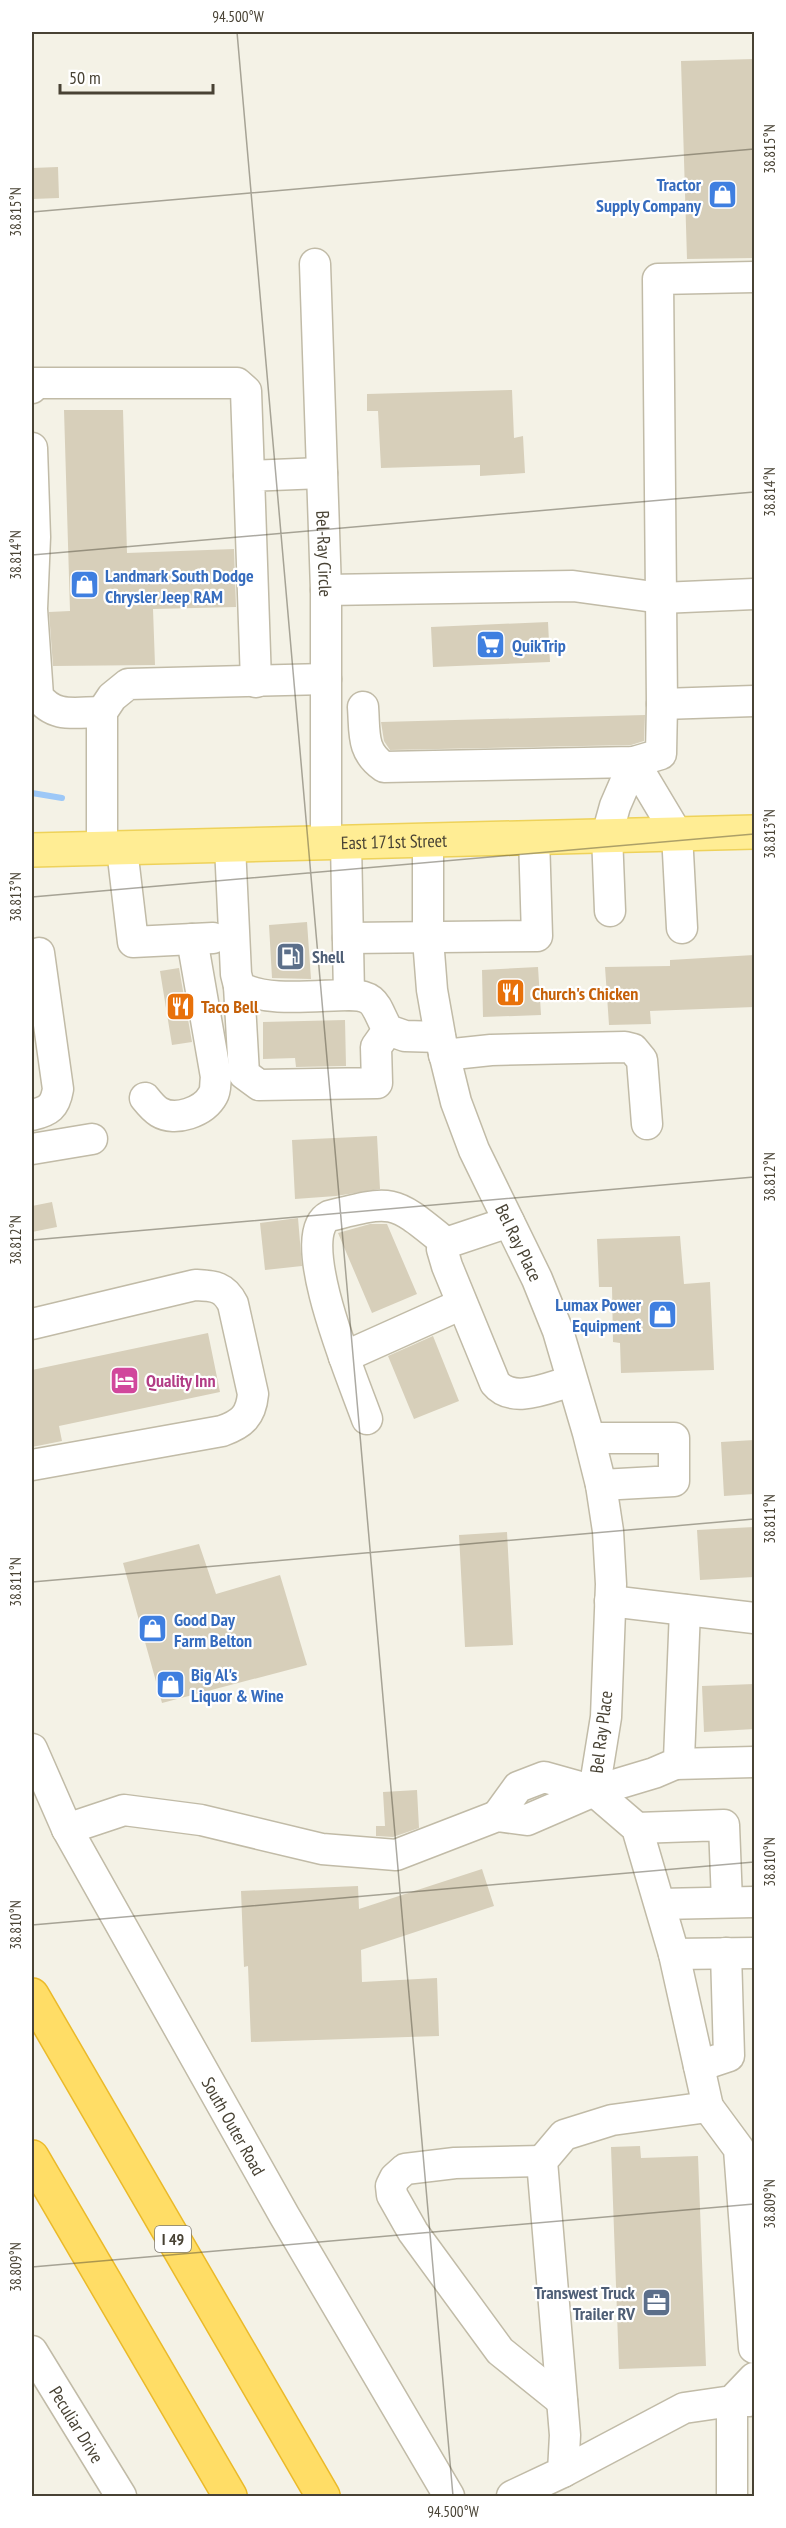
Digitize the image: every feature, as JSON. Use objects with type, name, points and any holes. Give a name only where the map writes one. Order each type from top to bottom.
[{"type":"highway","name":"I 49","points":[[32,1995],[322,2496]]},
{"type":"highway","points":[[32,2157],[230,2496]]},
{"type":"main road","name":"East 171st Street","points":[[32,850],[754,832]]},
{"type":"street","name":"Bel-Ray Circle","points":[[315,264],[326,590],[326,679],[336,843],[348,938],[349,995]]},
{"type":"street","points":[[363,707],[366,748],[374,760],[384,767],[634,762],[661,754],[658,279],[754,277]]},
{"type":"street","points":[[32,388],[34,383],[237,383],[246,391],[256,682]]},
{"type":"street","points":[[32,461],[32,609],[38,696],[45,706],[43,714],[102,712]]},
{"type":"street","points":[[249,476],[322,473]]},
{"type":"street","points":[[326,590],[573,586],[661,598],[754,594]]},
{"type":"street","points":[[234,937],[133,942],[112,849],[102,712],[112,697],[128,684],[326,679]]},
{"type":"street","points":[[662,704],[754,701]]},
{"type":"street","points":[[634,762],[677,834],[682,928]]},
{"type":"street","points":[[610,912],[607,835],[615,806],[634,762]]},
{"type":"street","points":[[348,938],[428,939],[537,936],[534,837]]},
{"type":"street","name":"Bel Ray Place","points":[[428,839],[428,939],[432,990],[442,1046],[456,1102],[474,1150],[537,1279],[558,1331],[590,1438],[601,1485],[609,1531],[610,1601],[606,1718],[594,1791]]},
{"type":"street","points":[[230,846],[236,974],[239,986],[244,1074],[260,1085],[377,1083],[376,1047],[388,1030]]},
{"type":"street","points":[[145,1098],[159,1113],[174,1115],[190,1114],[203,1106],[214,1094],[216,1077],[192,939]]},
{"type":"street","points":[[32,1115],[49,1111],[56,1103],[58,1089],[39,953]]},
{"type":"street","points":[[239,986],[248,993],[263,996],[364,995],[373,1000],[388,1030],[442,1046],[625,1047],[633,1049],[642,1060],[647,1124]]},
{"type":"street","points":[[32,1149],[92,1139]]},
{"type":"street","points":[[368,1419],[331,1320],[316,1249],[317,1233],[325,1218],[384,1204],[404,1210],[446,1243]]},
{"type":"street","points":[[509,1222],[446,1243],[442,1249],[462,1304],[499,1389],[518,1395],[572,1381]]},
{"type":"street","points":[[32,1324],[195,1285],[216,1286],[227,1292],[233,1304],[253,1394],[252,1408],[248,1417],[236,1426],[222,1431],[32,1465]]},
{"type":"street","points":[[344,1357],[462,1304]]},
{"type":"street","points":[[590,1438],[674,1438],[674,1481],[601,1485]]},
{"type":"street","points":[[610,1601],[754,1618]]},
{"type":"street","points":[[675,1764],[681,1754],[685,1610]]},
{"type":"street","name":"South Outer Road","points":[[32,1749],[67,1829],[284,2215],[449,2496]]},
{"type":"street","points":[[67,1829],[124,1810],[201,1820],[322,1849],[396,1855],[497,1816],[527,1820],[594,1791],[675,1764],[754,1762]]},
{"type":"street","points":[[594,1791],[637,1828],[674,1954],[708,2107],[747,2147],[754,2348]]},
{"type":"street","points":[[637,1828],[724,1825],[741,1902],[660,1904]]},
{"type":"street","points":[[674,1954],[740,1953],[729,2056],[699,2066]]},
{"type":"street","points":[[563,2472],[565,2435],[542,2161],[564,2135],[612,2120],[708,2107]]},
{"type":"street","points":[[542,2161],[454,2163],[405,2169],[395,2178],[391,2186],[392,2195],[413,2232],[500,2350],[562,2401]]},
{"type":"street","name":"Peculiar Drive","points":[[32,2351],[121,2496]]},
{"type":"street","points":[[732,2496],[743,2401],[754,2378]]},
{"type":"street","points":[[512,2496],[563,2472],[684,2408],[743,2401]]},
{"type":"building","points":[[754,59],[754,258],[687,259],[681,61]]},
{"type":"building","points":[[58,167],[59,198],[32,199],[32,168]]},
{"type":"building","points":[[512,390],[514,438],[523,436],[525,473],[480,476],[480,465],[381,468],[378,411],[367,411],[367,394]]},
{"type":"building","points":[[64,410],[123,410],[127,553],[234,549],[236,607],[153,609],[155,665],[53,666],[49,612],[70,611]]},
{"type":"building","name":"QuikTrip","points":[[548,622],[550,662],[433,667],[431,627]]},
{"type":"building","points":[[645,715],[644,741],[631,745],[390,750],[384,741],[381,722]]},
{"type":"building","points":[[307,922],[311,979],[272,978],[269,925]]},
{"type":"building","points":[[754,955],[754,1007],[650,1011],[651,1024],[609,1025],[605,967],[670,966],[670,960]]},
{"type":"building","name":"Church's Chicken","points":[[538,967],[541,1015],[483,1017],[482,970]]},
{"type":"building","name":"Taco Bell","points":[[179,968],[192,1042],[172,1045],[160,971]]},
{"type":"building","points":[[345,1020],[346,1066],[296,1067],[295,1058],[263,1059],[263,1022]]},
{"type":"building","points":[[377,1136],[380,1189],[336,1196],[295,1199],[292,1140]]},
{"type":"building","points":[[52,1202],[57,1227],[32,1232],[32,1206]]},
{"type":"building","points":[[298,1218],[302,1266],[265,1270],[260,1223]]},
{"type":"building","points":[[370,1224],[387,1224],[417,1294],[372,1313],[338,1233]]},
{"type":"building","name":"Lumax Power Equipment","points":[[680,1236],[684,1284],[710,1282],[714,1370],[621,1373],[620,1343],[613,1342],[612,1287],[599,1287],[597,1239]]},
{"type":"building","name":"Quality Inn","points":[[208,1333],[220,1392],[59,1426],[62,1441],[32,1447],[32,1370]]},
{"type":"building","points":[[433,1336],[459,1401],[414,1419],[388,1356]]},
{"type":"building","points":[[754,1440],[754,1494],[724,1496],[721,1442]]},
{"type":"building","points":[[754,1527],[754,1577],[700,1580],[697,1530]]},
{"type":"building","points":[[507,1532],[513,1645],[465,1647],[459,1535]]},
{"type":"building","points":[[199,1544],[216,1594],[280,1575],[307,1665],[162,1703],[123,1563]]},
{"type":"building","points":[[754,1684],[754,1729],[704,1732],[702,1686]]},
{"type":"building","points":[[417,1790],[419,1828],[393,1837],[376,1836],[376,1826],[385,1826],[383,1792]]},
{"type":"building","points":[[482,1869],[494,1906],[361,1950],[362,1982],[437,1978],[439,2036],[251,2042],[248,1966],[244,1967],[241,1891],[358,1886],[359,1909]]},
{"type":"building","points":[[640,2146],[641,2158],[698,2156],[706,2366],[619,2369],[611,2147]]},
{"type":"waterway","points":[[32,793],[62,798]]},
{"type":"place","name":"Tractor Supply Company","points":[[722,194]]},
{"type":"place","name":"Landmark South Dodge Chrysler Jeep RAM","points":[[84,585]]},
{"type":"place","name":"QuikTrip","points":[[491,645]]},
{"type":"place","name":"Shell","points":[[291,956]]},
{"type":"place","name":"Church's Chicken","points":[[511,993]]},
{"type":"place","name":"Taco Bell","points":[[180,1006]]},
{"type":"place","name":"Lumax Power Equipment","points":[[662,1314]]},
{"type":"place","name":"Quality Inn","points":[[125,1380]]},
{"type":"place","name":"Good Day Farm Belton","points":[[153,1629]]},
{"type":"place","name":"Big Al's Liquor & Wine","points":[[170,1684]]},
{"type":"place","name":"Transwest Truck Trailer RV","points":[[656,2302]]}]
